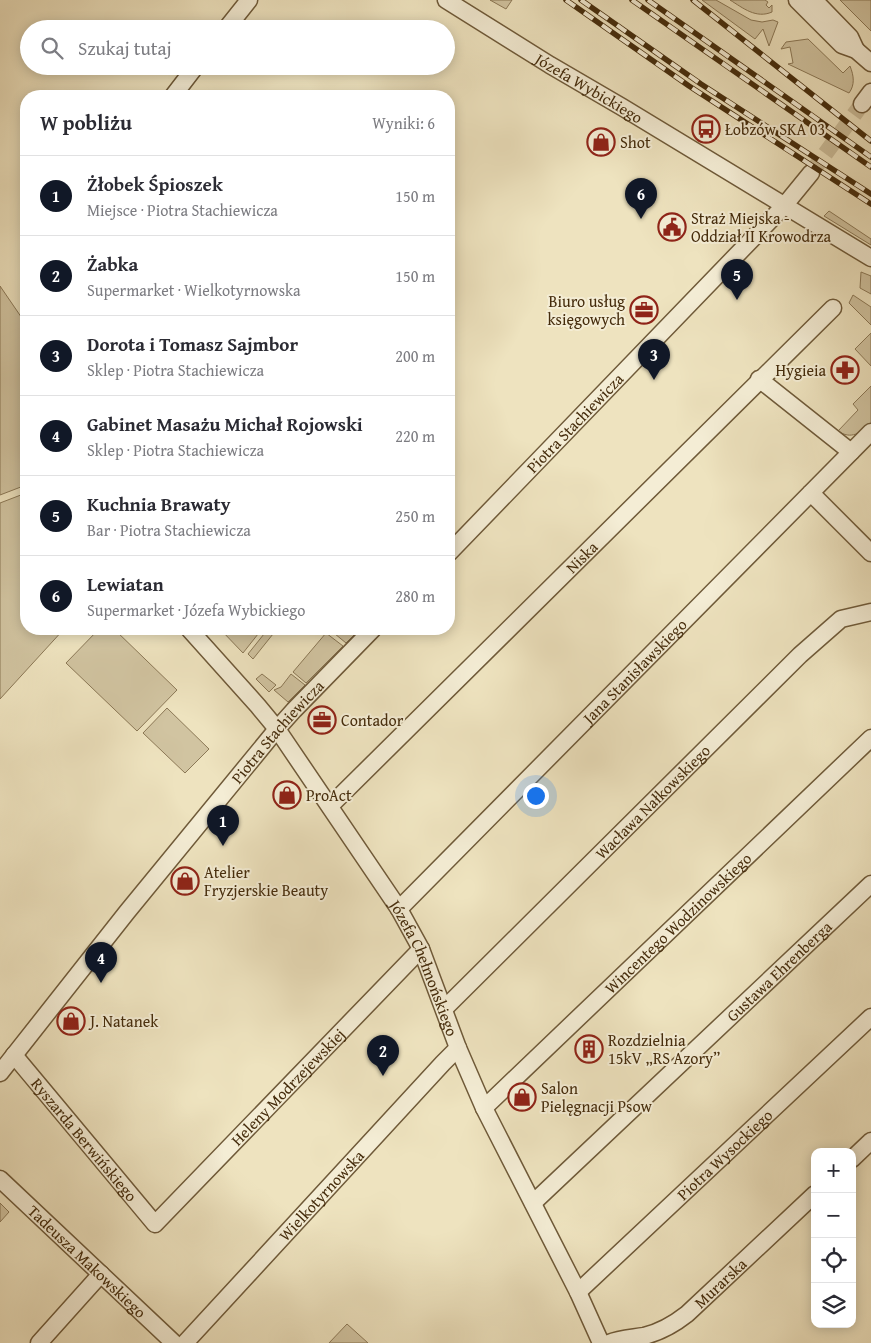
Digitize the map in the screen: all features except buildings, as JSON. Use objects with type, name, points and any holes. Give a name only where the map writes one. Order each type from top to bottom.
[{"type":"street","points":[[233,20],[249,0]]},
{"type":"street","name":"Józefa Wybickiego","points":[[446,0],[550,65],[871,258]]},
{"type":"street","points":[[797,0],[842,45],[856,50],[871,63]]},
{"type":"street","points":[[814,0],[850,37],[856,50]]},
{"type":"street","points":[[178,90],[189,75]]},
{"type":"street","name":"Piotra Stachiewicza","points":[[455,547],[784,206],[810,173]]},
{"type":"street","name":"Niska","points":[[330,806],[759,379],[833,308]]},
{"type":"street","points":[[759,379],[851,452]]},
{"type":"street","name":"Jana Stanisławskiego","points":[[399,909],[871,432]]},
{"type":"street","points":[[810,493],[871,553]]},
{"type":"street","name":"Wacława Nałkowskiego","points":[[444,1009],[800,654],[841,619],[871,612]]},
{"type":"street","name":"Józefa Chełmońskiego","points":[[195,635],[277,729],[399,909],[421,949],[458,1048],[484,1108],[578,1292],[601,1343]]},
{"type":"street","name":"Piotra Stachiewicza","points":[[0,1073],[127,912],[277,729],[367,635]]},
{"type":"street","name":"Wincentego Wodzinowskiego","points":[[484,1108],[871,738]]},
{"type":"street","name":"Gustawa Ehrenberga","points":[[533,1203],[871,884]]},
{"type":"street","name":"Heleny Modrzejewskiej","points":[[155,1224],[421,949]]},
{"type":"street","name":"Piotra Wysockiego","points":[[578,1292],[871,1017]]},
{"type":"street","name":"Wielkotyrnowska","points":[[185,1343],[442,1063],[458,1048]]},
{"type":"street","name":"Ryszarda Berwińskiego","points":[[14,1055],[155,1224]]},
{"type":"street","points":[[856,1155],[871,1141]]},
{"type":"street","name":"Tadeusza Makowskiego","points":[[0,1179],[174,1343]]},
{"type":"street","name":"Murarska","points":[[609,1343],[645,1336],[669,1328],[687,1314],[811,1198]]},
{"type":"street","points":[[39,1343],[101,1274]]},
{"type":"shaded area","points":[[490,0],[512,0],[506,9]]},
{"type":"shaded area","points":[[702,0],[716,0],[751,20],[762,22],[773,20],[778,22],[769,46],[763,29],[755,39]]},
{"type":"shaded area","points":[[730,0],[765,0],[768,2],[766,5],[769,8],[772,5],[772,12],[766,14],[755,13]]},
{"type":"shaded area","points":[[840,0],[871,0],[871,31]]},
{"type":"shaded area","points":[[808,39],[843,73],[850,66],[853,80],[849,93],[788,64],[793,63],[790,47],[781,49],[786,42]]},
{"type":"shaded area","points":[[829,211],[871,239],[871,245],[824,216]]},
{"type":"shaded area","points":[[861,272],[871,276],[871,294],[860,288]]},
{"type":"shaded area","points":[[0,286],[20,315],[20,487],[0,495]]},
{"type":"shaded area","points":[[853,295],[871,307],[871,325],[849,303]]},
{"type":"shaded area","points":[[871,333],[871,366],[855,349]]},
{"type":"shaded area","points":[[871,386],[871,423],[863,430],[852,435],[843,434],[838,431],[858,410],[853,404]]},
{"type":"shaded area","points":[[20,495],[20,635],[59,635],[0,699],[0,503]]},
{"type":"shaded area","points":[[93,635],[120,635],[177,690],[137,731],[66,663]]},
{"type":"shaded area","points":[[226,635],[257,635],[243,653]]},
{"type":"shaded area","points":[[263,635],[272,635],[253,659],[248,654]]},
{"type":"shaded area","points":[[324,635],[329,635],[343,646],[306,683],[293,672]]},
{"type":"shaded area","points":[[336,635],[354,635],[346,643]]},
{"type":"shaded area","points":[[262,674],[276,685],[269,692],[256,679]]},
{"type":"shaded area","points":[[291,674],[305,685],[288,702],[274,690],[281,687]]},
{"type":"shaded area","points":[[167,708],[209,749],[185,773],[143,733]]},
{"type":"shaded area","points":[[0,1203],[9,1212],[0,1222]]},
{"type":"shaded area","points":[[347,1324],[368,1343],[329,1343]]},
{"type":"tunnel","points":[[811,173],[862,104]]},
{"type":"railway","points":[[566,0],[689,86],[871,204]]},
{"type":"railway","points":[[581,0],[701,84],[871,194]]},
{"type":"railway","points":[[632,0],[871,167]]},
{"type":"railway","points":[[648,0],[871,157]]},
{"type":"railway","points":[[693,0],[871,141]]},
{"type":"place","name":"Łobzów SKA 03","points":[[706,129]]},
{"type":"place","name":"Shot","points":[[601,142]]},
{"type":"place","name":"Lewiatan","points":[[641,219]]},
{"type":"place","name":"Straż Miejska - Oddział II Krowodrza","points":[[672,227]]},
{"type":"place","name":"Kuchnia Brawaty","points":[[737,300]]},
{"type":"place","name":"Biuro usług księgowych","points":[[644,310]]},
{"type":"place","name":"Hygieia","points":[[845,370]]},
{"type":"place","name":"Dorota i Tomasz Sajmbor","points":[[654,380]]},
{"type":"place","name":"Contador","points":[[322,720]]},
{"type":"place","name":"ProAct","points":[[287,795]]},
{"type":"place","name":"Żłobek Śpioszek","points":[[223,846]]},
{"type":"place","name":"Atelier Fryzjerskie Beauty","points":[[185,881]]},
{"type":"place","name":"Gabinet Masażu Michał Rojowski","points":[[101,983]]},
{"type":"place","name":"J. Natanek","points":[[71,1021]]},
{"type":"place","name":"Rozdzielnia 15kV „RS Azory”","points":[[589,1049]]},
{"type":"place","name":"Żabka","points":[[383,1076]]},
{"type":"place","name":"Salon Pielęgnacji Psow","points":[[522,1097]]}]
